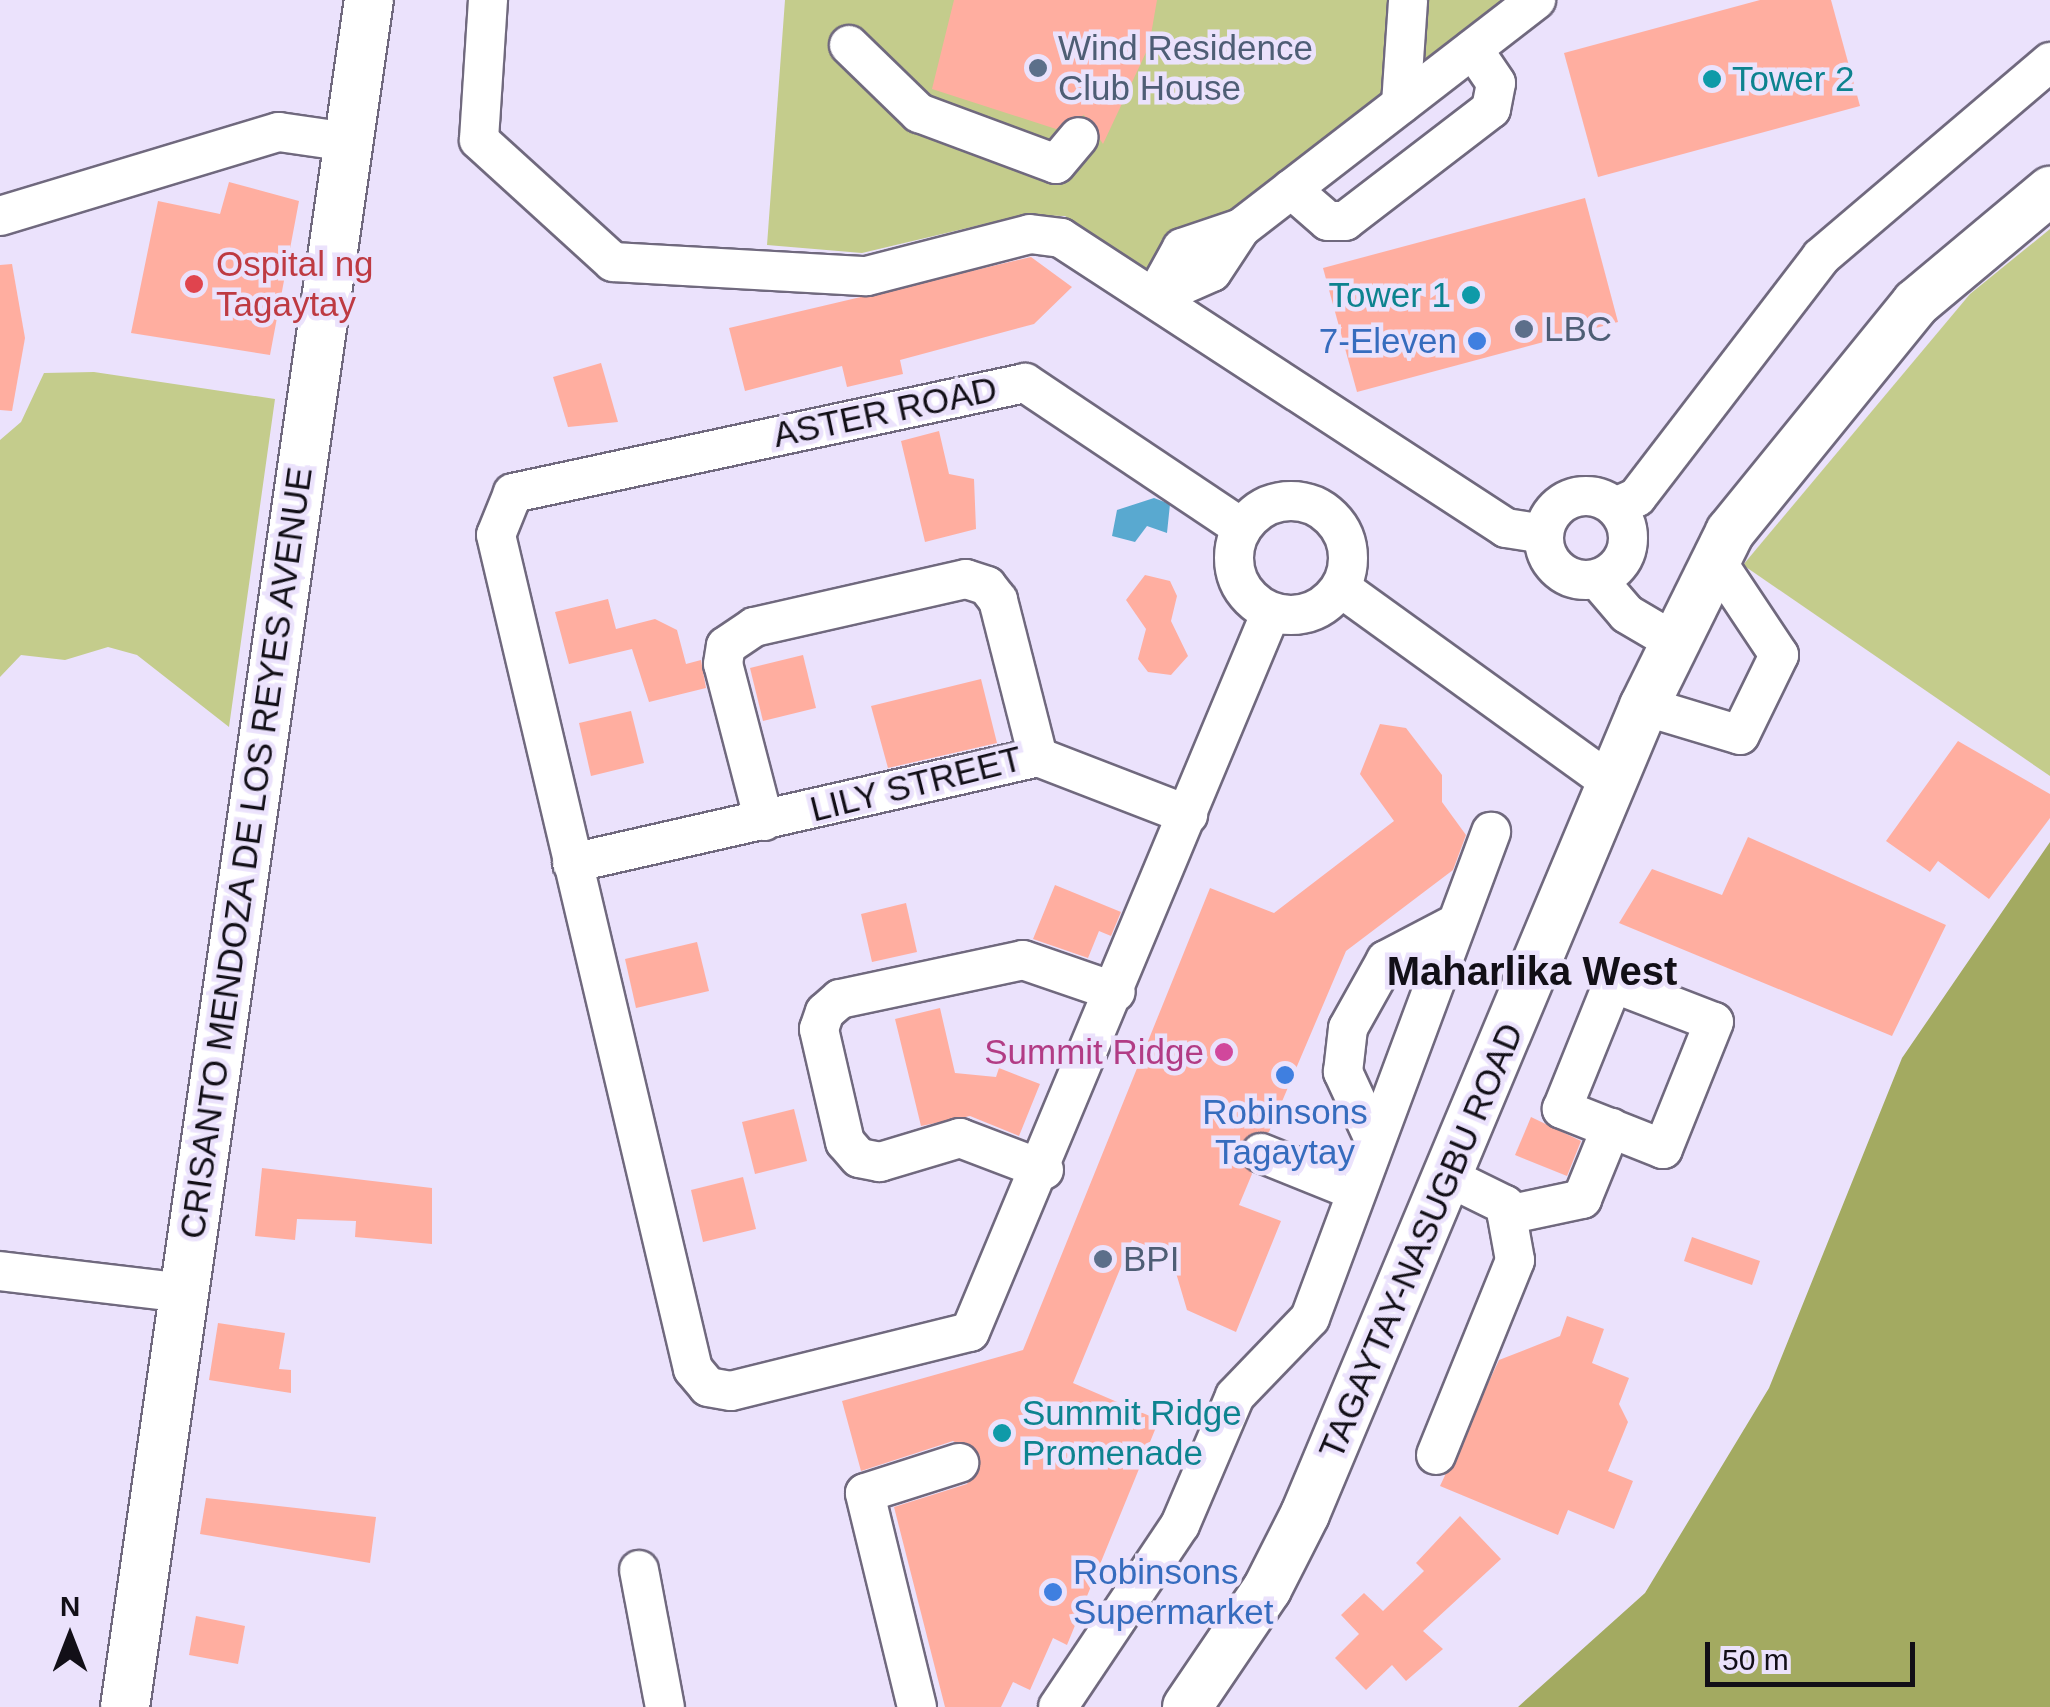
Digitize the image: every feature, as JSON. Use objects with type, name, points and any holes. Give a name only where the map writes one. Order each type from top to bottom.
[{"type":"main road","name":"CRISANTO MENDOZA DE LOS REYES AVENUE","points":[[125,1707],[369,0]]},
{"type":"main road","name":"TAGAYTAY-NASUGBU ROAD","points":[[1187,1707],[1291,1543],[1644,706],[1716,559],[1790,448],[1916,303],[2050,192]]},
{"type":"street","points":[[488,0],[480,140],[613,262],[867,276],[1030,234],[1061,238],[1506,528],[1543,534]]},
{"type":"street","points":[[1401,104],[1408,0]]},
{"type":"street","points":[[1154,297],[1182,248],[1241,228],[1536,0]]},
{"type":"street","points":[[849,45],[919,113],[1056,164],[1080,137]]},
{"type":"street","points":[[1291,189],[1328,222],[1345,220],[1491,109],[1496,84],[1473,49]]},
{"type":"street","points":[[1615,507],[1637,497],[1822,257],[2050,62]]},
{"type":"street","points":[[0,216],[279,132],[348,142]]},
{"type":"street","name":"ASTER ROAD","points":[[572,863],[496,535],[501,514],[513,493],[533,484],[1025,383],[1242,528]]},
{"type":"street","points":[[1543,534],[1564,501],[1591,496],[1615,507],[1628,529],[1626,554],[1598,579]]},
{"type":"street","points":[[1293,501],[1330,515],[1348,549],[1341,588],[1310,613],[1270,612],[1236,577],[1242,528],[1256,513],[1293,501]]},
{"type":"street","points":[[1543,534],[1559,571],[1598,579],[1627,614],[1673,641]]},
{"type":"street","points":[[1644,706],[1740,735],[1779,655],[1716,559]]},
{"type":"street","name":"LILY STREET","points":[[966,579],[986,586],[998,600],[1038,757],[764,821],[722,664],[726,646],[754,627],[966,579]]},
{"type":"street","points":[[1341,588],[1613,784]]},
{"type":"street","points":[[764,821],[572,863],[694,1369],[708,1386],[731,1391],[970,1332],[1044,1170],[1270,612]]},
{"type":"street","points":[[1038,757],[1188,815]]},
{"type":"street","points":[[1058,1707],[1180,1525],[1235,1396],[1310,1318],[1372,1137],[1492,832]]},
{"type":"street","points":[[1372,1137],[1344,1072],[1348,1028],[1386,960],[1456,924]]},
{"type":"street","points":[[1044,1170],[960,1138],[880,1162],[859,1158],[846,1142],[828,1067],[825,1012],[840,998],[1024,960],[1116,992]]},
{"type":"street","points":[[1612,983],[1714,1022],[1663,1149],[1611,1128],[1562,1108],[1612,983]]},
{"type":"street","points":[[1507,1216],[1582,1199],[1611,1128]]},
{"type":"street","points":[[1260,1153],[1354,1190]]},
{"type":"street","points":[[1436,1455],[1515,1260],[1505,1205],[1448,1177]]},
{"type":"street","points":[[0,1271],[184,1293]]},
{"type":"street","points":[[917,1707],[864,1493],[959,1463]]},
{"type":"street","points":[[639,1570],[665,1707]]},
{"type":"street","points":[[907,1664],[924,1624]]},
{"type":"green space","points":[[785,0],[1536,0],[1151,274],[1065,216],[1022,215],[862,253],[767,245]]},
{"type":"green space","points":[[2050,229],[2050,776],[1743,565],[1970,294]]},
{"type":"green space","points":[[94,372],[275,399],[229,727],[137,655],[108,647],[65,660],[21,655],[0,677],[0,440],[21,422],[44,373]]},
{"type":"green space","points":[[2050,842],[2050,1707],[1518,1707],[1645,1593],[1769,1388],[1902,1058]]},
{"type":"water","points":[[1154,498],[1170,504],[1167,533],[1147,526],[1135,542],[1112,536],[1117,510]]},
{"type":"building","name":"Wind Residence Club House","points":[[954,0],[1157,0],[1149,46],[1103,144],[1084,115],[1056,129],[932,89]]},
{"type":"building","name":"Tower 2","points":[[1760,0],[1831,0],[1860,106],[1598,177],[1564,53]]},
{"type":"building","points":[[229,182],[299,201],[270,355],[131,333],[158,201],[220,214]]},
{"type":"building","name":"Tower 1","points":[[1585,198],[1618,322],[1357,392],[1323,268]]},
{"type":"building","points":[[1031,257],[1072,287],[1034,324],[900,360],[903,374],[847,387],[842,366],[745,391],[729,328]]},
{"type":"building","points":[[12,264],[25,338],[12,411],[0,410],[0,265]]},
{"type":"building","points":[[601,363],[618,422],[568,427],[553,377]]},
{"type":"building","points":[[939,431],[949,474],[974,479],[976,529],[925,542],[901,441]]},
{"type":"building","points":[[1145,575],[1170,581],[1177,596],[1171,621],[1188,656],[1171,675],[1148,672],[1138,659],[1146,629],[1126,600]]},
{"type":"building","points":[[608,599],[616,629],[655,619],[677,630],[686,664],[701,660],[706,688],[649,702],[632,649],[569,664],[555,612]]},
{"type":"building","points":[[803,655],[816,708],[763,721],[750,668]]},
{"type":"building","points":[[981,679],[997,743],[888,768],[871,706]]},
{"type":"building","points":[[631,711],[644,763],[591,776],[579,723]]},
{"type":"building","points":[[1380,724],[1406,728],[1442,775],[1442,802],[1466,835],[1453,870],[1346,951],[1269,1132],[1241,1144],[1252,1174],[1239,1205],[1281,1221],[1236,1332],[1187,1310],[1171,1256],[1132,1240],[1073,1383],[1159,1420],[1067,1645],[1053,1638],[1030,1690],[1013,1682],[1001,1707],[945,1707],[894,1507],[967,1484],[980,1455],[953,1441],[861,1471],[842,1401],[1023,1350],[1210,888],[1274,913],[1394,821],[1360,774]]},
{"type":"building","points":[[1958,741],[2050,794],[2050,818],[1989,899],[1938,861],[1930,872],[1886,841]]},
{"type":"building","points":[[1748,837],[1946,925],[1892,1036],[1619,923],[1652,869],[1722,895]]},
{"type":"building","points":[[1055,885],[1121,912],[1111,936],[1099,931],[1088,958],[1033,939]]},
{"type":"building","points":[[906,903],[917,952],[872,962],[861,914]]},
{"type":"building","points":[[697,942],[709,991],[636,1008],[625,959]]},
{"type":"building","points":[[940,1008],[955,1073],[996,1077],[999,1068],[1040,1084],[1019,1136],[970,1116],[921,1126],[895,1019]]},
{"type":"building","points":[[794,1109],[807,1161],[755,1174],[742,1122]]},
{"type":"building","points":[[1531,1117],[1581,1141],[1567,1176],[1515,1155]]},
{"type":"building","points":[[262,1168],[432,1188],[432,1244],[355,1237],[356,1221],[297,1219],[295,1240],[255,1236]]},
{"type":"building","points":[[743,1177],[756,1229],[703,1242],[691,1190]]},
{"type":"building","points":[[1692,1237],[1760,1261],[1752,1285],[1684,1261]]},
{"type":"building","points":[[1567,1316],[1604,1329],[1592,1363],[1629,1378],[1619,1404],[1628,1422],[1608,1471],[1633,1481],[1614,1529],[1568,1510],[1558,1535],[1440,1486],[1499,1360],[1560,1336]]},
{"type":"building","points":[[218,1323],[285,1333],[279,1369],[291,1370],[291,1393],[209,1380]]},
{"type":"building","points":[[206,1498],[376,1517],[370,1563],[200,1534]]},
{"type":"building","points":[[1460,1516],[1501,1559],[1423,1631],[1443,1649],[1406,1681],[1392,1665],[1366,1690],[1335,1658],[1359,1634],[1341,1615],[1364,1593],[1383,1611],[1424,1571],[1416,1563]]},
{"type":"building","points":[[196,1616],[245,1626],[238,1664],[189,1655]]},
{"type":"place","name":"Wind Residence Club House","points":[[1038,68]]},
{"type":"place","name":"Tower 2","points":[[1712,79]]},
{"type":"place","name":"Ospital ng Tagaytay","points":[[194,284]]},
{"type":"place","name":"Tower 1","points":[[1471,295]]},
{"type":"place","name":"LBC","points":[[1524,329]]},
{"type":"place","name":"7-Eleven","points":[[1477,341]]},
{"type":"place","name":"Summit Ridge","points":[[1224,1052]]},
{"type":"place","name":"Robinsons Tagaytay","points":[[1285,1075]]},
{"type":"place","name":"BPI","points":[[1103,1259]]},
{"type":"place","name":"Summit Ridge Promenade","points":[[1002,1433]]},
{"type":"place","name":"Robinsons Supermarket","points":[[1053,1592]]},
{"type":"district","name":"Maharlika West","points":[[1532,971]]}]
